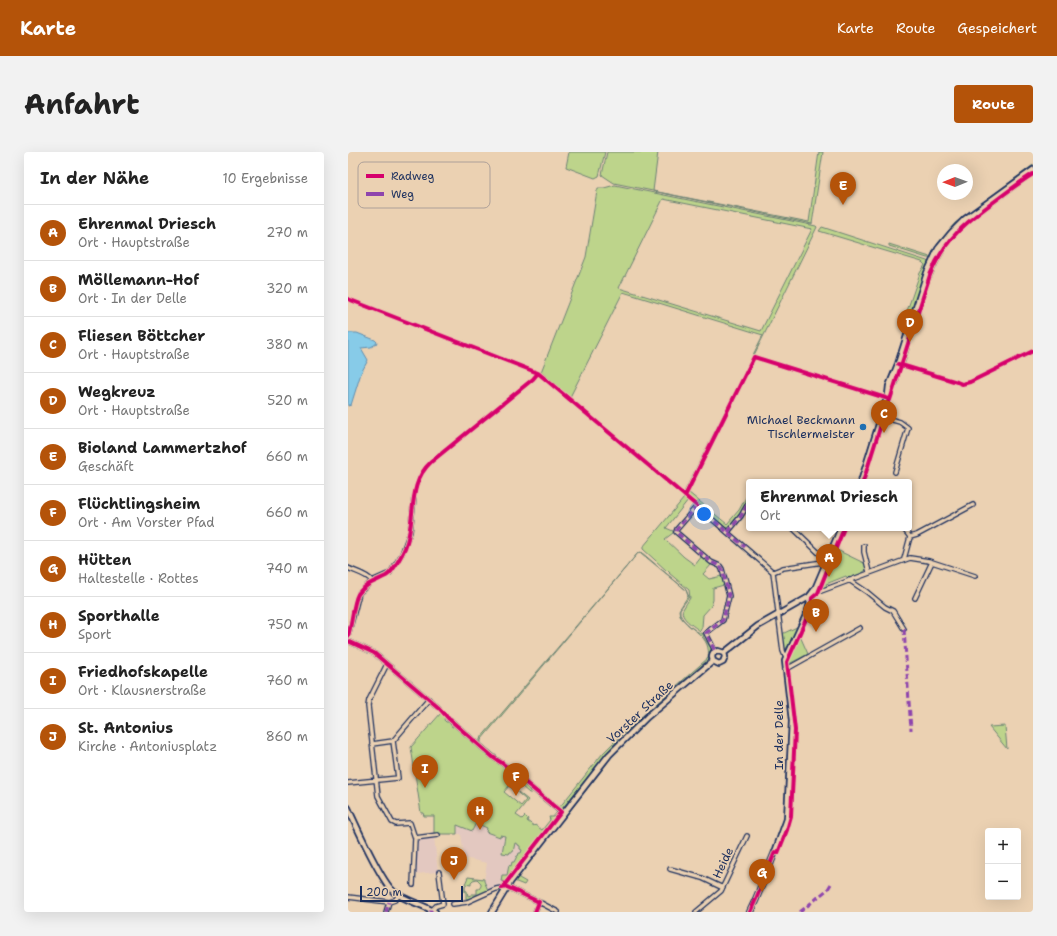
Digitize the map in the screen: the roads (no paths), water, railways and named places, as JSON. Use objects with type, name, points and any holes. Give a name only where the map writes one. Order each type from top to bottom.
[{"type":"street","points":[[862,479],[882,417],[889,386],[898,364],[927,273],[942,243],[965,219],[1033,170]]},
{"type":"street","points":[[882,417],[900,422],[908,428],[895,472]]},
{"type":"street","points":[[348,636],[358,595],[372,581],[390,573],[402,554],[410,532],[414,498]]},
{"type":"street","points":[[910,537],[920,534],[973,505]]},
{"type":"street","points":[[715,651],[706,633],[723,620],[728,602],[728,594],[722,569],[720,566],[711,562],[677,534],[676,531],[697,506],[773,572],[783,568],[827,562]]},
{"type":"street","points":[[728,532],[746,507]]},
{"type":"street","points":[[796,531],[827,562]]},
{"type":"street","points":[[809,597],[815,589],[840,531]]},
{"type":"street","points":[[905,531],[910,537]]},
{"type":"street","points":[[904,560],[910,537]]},
{"type":"street","points":[[864,546],[869,572]]},
{"type":"street","points":[[815,589],[821,591],[869,572],[914,558],[932,562],[975,576]]},
{"type":"street","points":[[915,598],[932,562]]},
{"type":"street","points":[[348,568],[370,578],[372,581]]},
{"type":"street","name":"In der Delle","points":[[773,572],[783,651],[786,658]]},
{"type":"street","points":[[849,580],[867,592],[885,607],[894,611],[904,629]]},
{"type":"street","name":"In der Delle","points":[[750,912],[776,852],[786,823],[788,810],[792,721],[785,670],[786,658],[808,611],[810,603],[809,597]]},
{"type":"street","name":"Vorster Straße","points":[[492,912],[507,887],[609,756],[626,737],[647,717],[714,661],[719,664],[723,662],[725,657],[724,653],[747,633],[779,613],[809,597]]},
{"type":"street","points":[[785,670],[860,628]]},
{"type":"street","points":[[348,641],[374,653],[439,708]]},
{"type":"street","points":[[715,651],[724,653]]},
{"type":"street","points":[[714,661],[712,655],[715,651]]},
{"type":"street","points":[[387,664],[368,704],[376,780],[378,796],[392,822],[396,824],[410,823],[415,838],[413,884]]},
{"type":"street","points":[[372,744],[393,741],[429,699]]},
{"type":"street","points":[[448,718],[494,758],[563,814]]},
{"type":"street","points":[[348,783],[398,778],[393,741]]},
{"type":"street","points":[[348,808],[389,888],[399,895],[432,911],[436,906],[443,904],[439,872]]},
{"type":"street","points":[[415,838],[438,835]]},
{"type":"street","name":"Heide","points":[[696,912],[721,891],[747,836]]},
{"type":"street","points":[[670,869],[702,878],[723,888]]},
{"type":"street","points":[[453,904],[467,902],[496,889],[507,887],[558,912]]},
{"type":"street","points":[[348,897],[389,902],[395,900],[399,895]]},
{"type":"street","points":[[386,912],[389,902]]},
{"type":"street","points":[[535,912],[539,902]]},
{"type":"water","points":[[348,333],[357,333],[377,342],[371,347],[361,348],[368,360],[361,373],[351,405],[348,406]]},
{"type":"place","name":"Bioland Lammertzhof","points":[[843,205]]},
{"type":"place","name":"Wegkreuz","points":[[910,342]]},
{"type":"place","name":"Michael Beckmann Tischlermeister","points":[[863,427]]},
{"type":"place","name":"Fliesen Böttcher","points":[[884,433]]},
{"type":"place","name":"Ehrenmal Driesch","points":[[829,577]]},
{"type":"place","name":"Möllemann-Hof","points":[[816,632]]},
{"type":"place","name":"Friedhofskapelle","points":[[425,788]]},
{"type":"place","name":"Flüchtlingsheim","points":[[516,796]]},
{"type":"place","name":"Sporthalle","points":[[480,830]]},
{"type":"place","name":"St. Antonius","points":[[454,880]]},
{"type":"place","name":"Hütten","points":[[762,892]]}]
